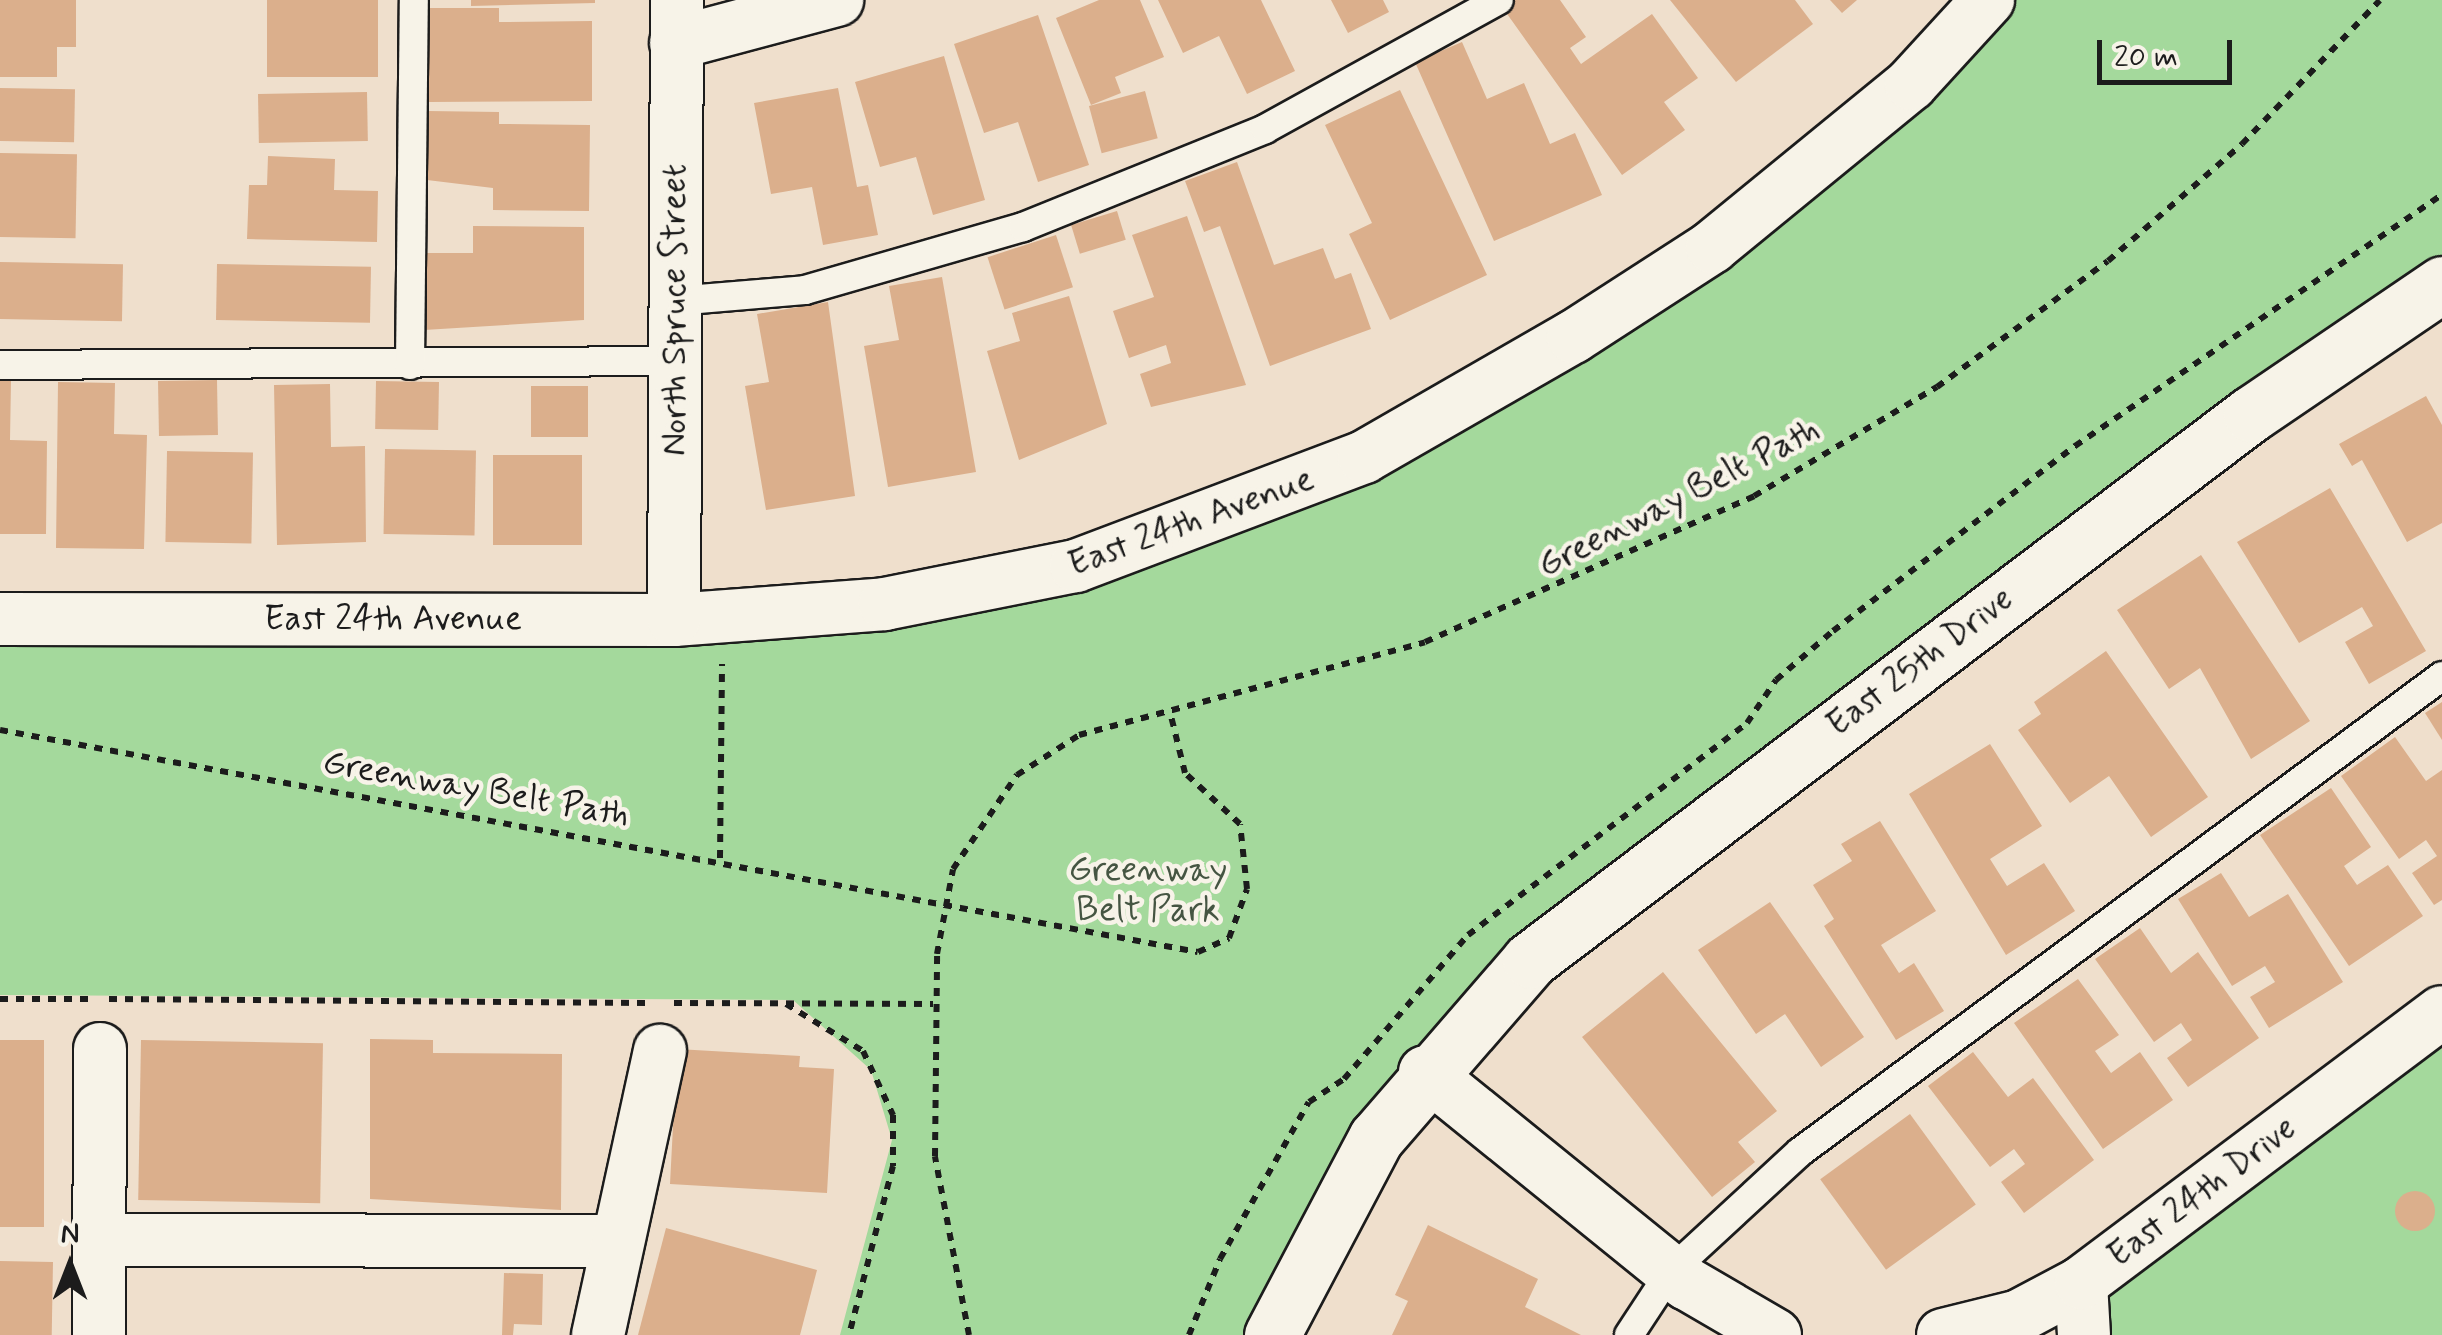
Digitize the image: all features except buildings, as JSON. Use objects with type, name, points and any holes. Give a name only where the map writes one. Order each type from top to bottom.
[{"type":"street","points":[[677,22],[837,0]]},
{"type":"street","name":"East 24th Avenue","points":[[0,619],[674,620],[885,604],[1065,569],[1364,458],[1712,246],[1911,84],[1988,0]]},
{"type":"street","name":"North Spruce Street","points":[[674,620],[677,22]]},
{"type":"street","name":"East 25th Drive","points":[[1272,1335],[1339,1198],[1425,1072],[1518,972],[1609,894],[2251,414],[2442,284]]},
{"type":"street","name":"East 24th Drive","points":[[1943,1335],[2019,1316],[2080,1283],[2442,1012]]},
{"type":"street","points":[[98,1335],[100,1050]]},
{"type":"street","points":[[598,1335],[660,1051]]},
{"type":"street","points":[[1425,1072],[1672,1271],[1774,1335]]},
{"type":"street","points":[[99,1240],[617,1241]]},
{"type":"street","points":[[2080,1283],[2084,1335]]},
{"type":"lane","points":[[410,365],[414,0]]},
{"type":"lane","points":[[675,301],[805,290],[1023,227],[1264,129],[1500,0]]},
{"type":"lane","points":[[0,365],[410,365],[675,360]]},
{"type":"lane","points":[[1629,1335],[1672,1271],[1800,1152],[2442,676]]},
{"type":"path","name":"Greenway Belt Path","points":[[969,1335],[935,1156],[932,1004],[942,899],[970,837],[1016,775],[1079,735],[1170,712],[1507,610],[1826,454],[2108,262],[2242,144],[2380,0]]},
{"type":"path","points":[[720,858],[722,646]]},
{"type":"path","points":[[942,899],[1198,952],[1230,938],[1247,889],[1240,824],[1185,773],[1170,712]]},
{"type":"path","name":"Greenway Belt Path","points":[[0,730],[942,899]]},
{"type":"path","points":[[0,999],[932,1004]]},
{"type":"path","points":[[786,1004],[863,1051],[893,1115],[893,1166],[849,1335]]},
{"type":"green space","name":"Greenway Belt Park","points":[[1990,0],[2442,0],[2442,287],[1425,1072],[1274,1335],[840,1335],[892,1140],[871,1070],[793,1000],[0,995],[0,618],[674,620],[1229,513],[1652,285]]},
{"type":"green space","points":[[2442,1012],[2442,1335],[2084,1335],[2081,1283]]}]
